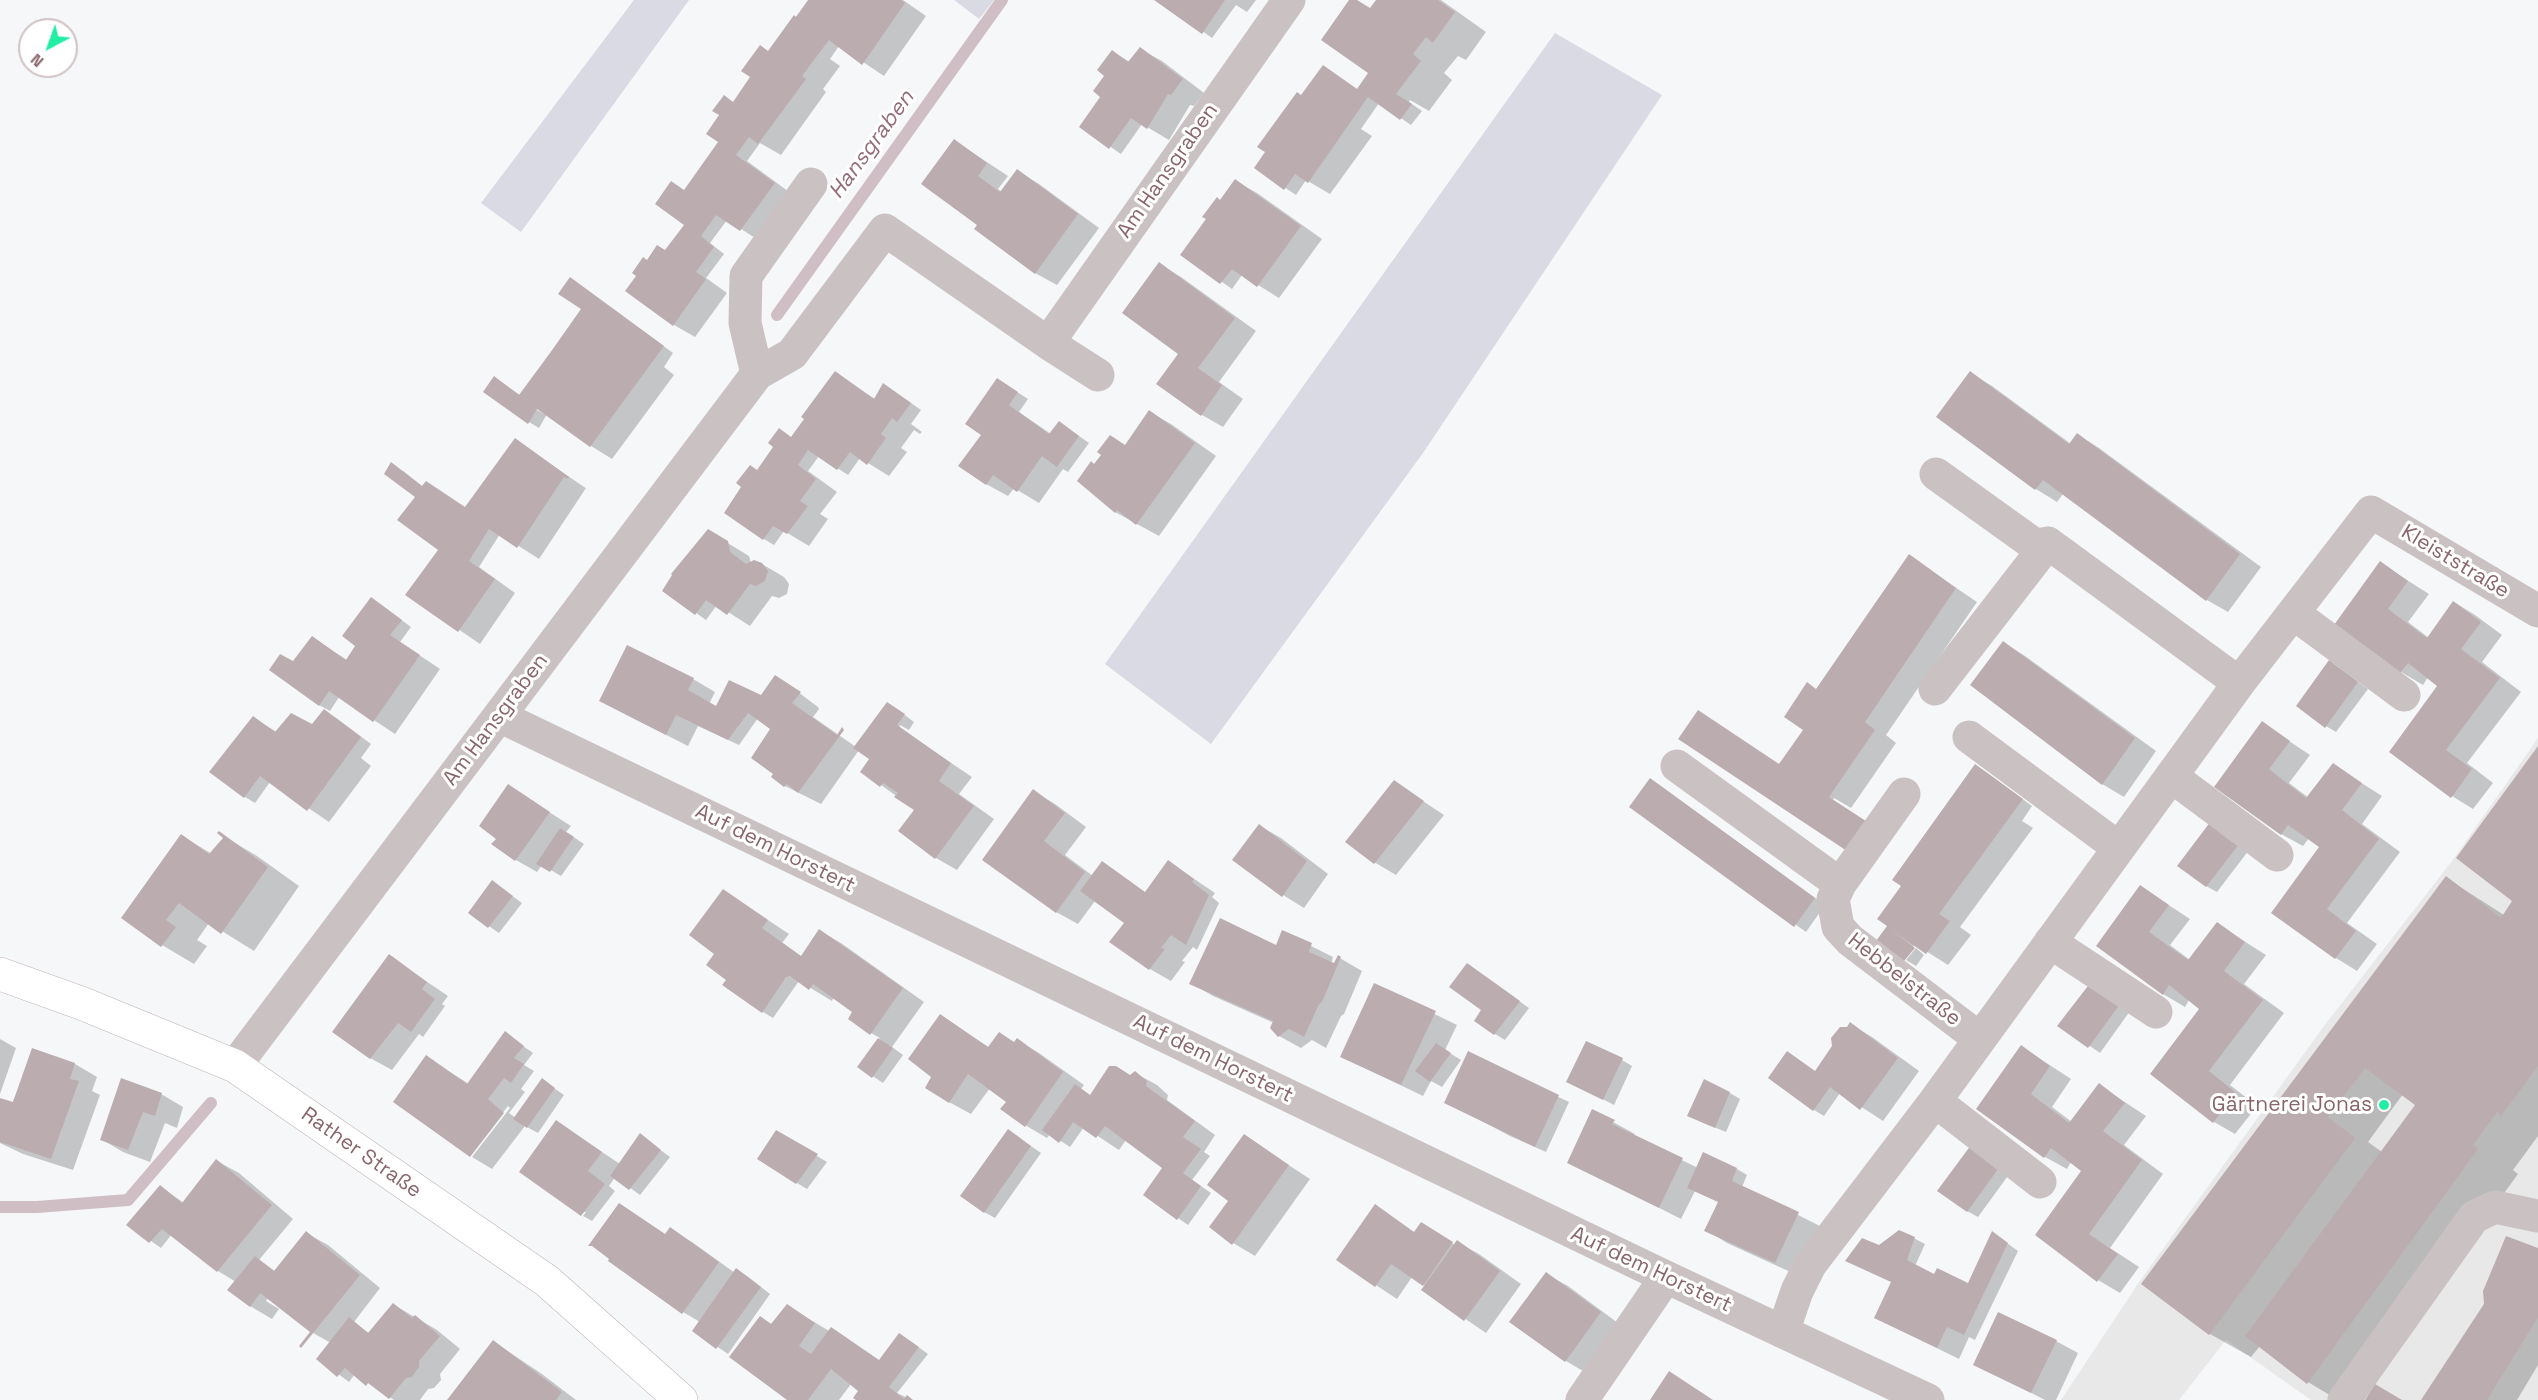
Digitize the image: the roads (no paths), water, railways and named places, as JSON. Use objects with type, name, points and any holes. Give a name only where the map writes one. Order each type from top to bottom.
[{"type":"main road","name":"Rather Straße","points":[[0,974],[81,1003],[235,1066],[547,1281],[681,1400]]},
{"type":"street","name":"Am Hansgraben","points":[[1048,343],[1288,0]]},
{"type":"street","points":[[757,374],[745,323],[746,276],[811,184]]},
{"type":"street","name":"Am Hansgraben","points":[[235,1066],[757,374],[792,354],[885,230],[1098,375]]},
{"type":"street","points":[[1936,474],[2035,545],[2048,543],[2239,682]]},
{"type":"street","name":"Kleiststraße","points":[[2371,512],[2538,611]]},
{"type":"street","name":"Hebbelstraße","points":[[1783,1332],[1797,1291],[1810,1265],[1935,1101],[2239,682],[2371,512]]},
{"type":"street","points":[[1935,689],[2048,543]]},
{"type":"street","points":[[2293,614],[2404,695]]},
{"type":"street","name":"Auf dem Horstert","points":[[499,716],[1666,1277],[1928,1400]]},
{"type":"street","points":[[1969,737],[2119,848]]},
{"type":"street","points":[[1677,766],[1840,884]]},
{"type":"street","points":[[2171,776],[2277,855]]},
{"type":"street","name":"Hebbelstraße","points":[[1904,794],[1840,884],[1833,899],[1838,927],[1850,940],[1980,1039]]},
{"type":"street","points":[[2050,942],[2156,1012]]},
{"type":"street","points":[[1935,1101],[2040,1182]]},
{"type":"street","points":[[2344,1400],[2474,1217],[2495,1208],[2538,1216]]},
{"type":"street","points":[[1582,1400],[1666,1277]]},
{"type":"waterway","name":"Hansgraben","points":[[777,315],[1002,0]]},
{"type":"waterway","name":"Hansgraben","points":[[0,1207],[37,1207],[128,1200],[211,1103]]},
{"type":"place","name":"Gärtnerei Jonas","points":[[2384,1105]]}]
